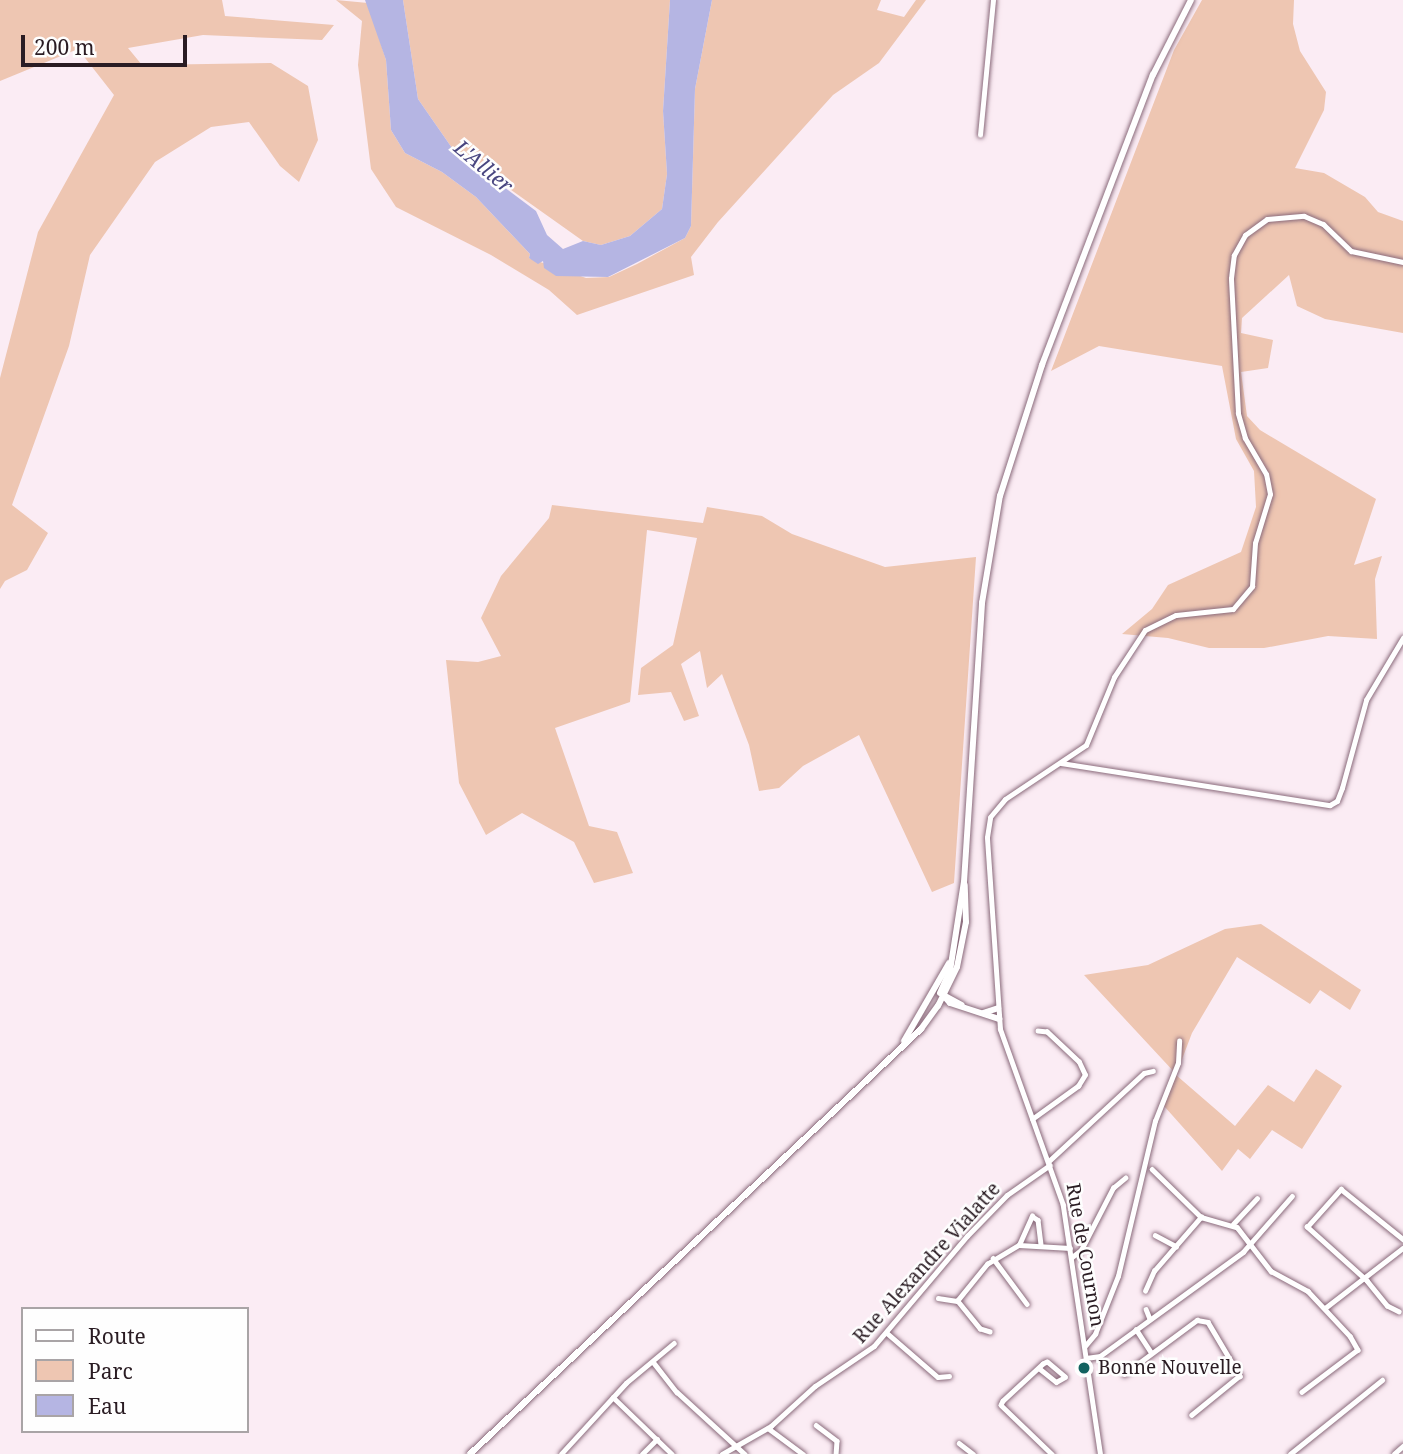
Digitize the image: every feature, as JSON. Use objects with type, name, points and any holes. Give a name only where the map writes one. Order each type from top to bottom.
[{"type":"main road","points":[[470,1454],[901,1046],[940,993],[963,945],[964,882],[982,603],[1000,496],[1052,339],[1177,22],[1191,0]]},
{"type":"main road","points":[[940,993],[951,960],[964,882]]},
{"type":"main road","points":[[940,993],[999,1019]]},
{"type":"main road","points":[[983,1013],[998,1008]]},
{"type":"street","points":[[980,135],[993,0]]},
{"type":"street","points":[[1061,763],[1091,738],[1114,677],[1145,630],[1176,615],[1233,609],[1252,586],[1255,543],[1270,495],[1266,474],[1245,438],[1237,413],[1231,278],[1241,240],[1267,219],[1297,215],[1318,220],[1351,251],[1403,262]]},
{"type":"street","points":[[1061,763],[1330,805],[1337,801],[1366,700],[1403,638]]},
{"type":"street","name":"Rue de Cournon","points":[[1061,763],[1005,799],[990,817],[987,836],[1000,1029],[1050,1163],[1072,1257],[1100,1454]]},
{"type":"street","points":[[1032,1119],[1079,1084],[1085,1073],[1047,1032],[1038,1031]]},
{"type":"street","points":[[1085,1346],[1095,1334],[1121,1268],[1154,1121],[1178,1063],[1179,1041]]},
{"type":"street","name":"Rue Alexandre Vialatte","points":[[722,1454],[767,1427],[887,1333],[967,1236],[1016,1187],[1050,1163],[1144,1073],[1153,1071]]},
{"type":"street","points":[[1152,1169],[1201,1217],[1233,1224],[1274,1274],[1308,1291],[1325,1308],[1358,1350],[1302,1392]]},
{"type":"street","points":[[1072,1257],[1081,1250],[1113,1188],[1125,1178]]},
{"type":"street","points":[[1399,1312],[1387,1306],[1364,1278],[1307,1227],[1335,1191],[1343,1191],[1403,1239]]},
{"type":"street","points":[[1086,1358],[1100,1356],[1248,1245],[1292,1196]]},
{"type":"street","points":[[1233,1224],[1258,1198]]},
{"type":"street","points":[[1019,1245],[1032,1216],[1038,1220],[1041,1244]]},
{"type":"street","points":[[1144,1291],[1176,1245],[1201,1217]]},
{"type":"street","points":[[1155,1235],[1176,1245]]},
{"type":"street","points":[[957,1301],[993,1258],[1019,1245],[1041,1244],[1070,1248]]},
{"type":"street","points":[[1325,1308],[1403,1248]]},
{"type":"street","points":[[993,1258],[1027,1304]]},
{"type":"street","points":[[938,1298],[957,1301],[980,1329],[990,1332]]},
{"type":"street","points":[[1146,1309],[1150,1319]]},
{"type":"street","points":[[1124,1374],[1200,1319],[1208,1322],[1239,1379],[1192,1415]]},
{"type":"street","points":[[1136,1329],[1151,1352]]},
{"type":"street","points":[[887,1333],[938,1377],[949,1376]]},
{"type":"street","points":[[561,1454],[613,1397],[674,1343]]},
{"type":"street","points":[[1039,1368],[1056,1382],[1065,1377],[1051,1362],[1039,1368],[1001,1405],[1052,1454]]},
{"type":"street","points":[[654,1363],[677,1392],[745,1454]]},
{"type":"street","points":[[1290,1454],[1382,1380]]},
{"type":"street","points":[[613,1397],[672,1454]]},
{"type":"street","points":[[816,1425],[837,1441],[836,1454]]},
{"type":"street","points":[[767,1427],[803,1454]]},
{"type":"street","points":[[642,1454],[657,1439]]},
{"type":"street","points":[[959,1443],[972,1454]]},
{"type":"street","points":[[1394,1454],[1403,1446]]},
{"type":"green space","points":[[0,0],[222,0],[225,16],[334,25],[322,40],[203,35],[128,48],[142,65],[271,63],[308,86],[318,140],[299,182],[280,166],[249,122],[211,127],[155,162],[90,255],[69,346],[12,505],[48,533],[27,570],[5,581],[0,589],[0,378],[38,232],[114,95],[78,49],[0,81]]},
{"type":"green space","points":[[336,0],[368,3],[386,60],[391,130],[405,153],[442,172],[476,197],[530,254],[529,258],[586,278],[609,277],[637,264],[685,238],[691,226],[695,89],[712,0],[881,0],[877,10],[904,17],[916,0],[926,0],[879,63],[833,95],[718,222],[691,257],[694,275],[577,315],[549,290],[491,255],[396,207],[371,169],[358,65],[362,21]]},
{"type":"green space","points":[[403,0],[670,0],[663,111],[667,174],[662,209],[630,236],[601,245],[583,241],[452,148],[418,99]]},
{"type":"green space","points":[[1202,0],[1294,0],[1293,24],[1300,51],[1326,92],[1324,110],[1295,168],[1324,173],[1365,197],[1378,212],[1403,221],[1403,333],[1325,319],[1297,306],[1289,275],[1242,318],[1241,333],[1273,340],[1268,368],[1241,372],[1247,416],[1260,430],[1376,499],[1354,565],[1382,556],[1375,579],[1377,639],[1328,636],[1264,648],[1209,648],[1168,638],[1122,634],[1152,609],[1168,585],[1241,552],[1256,507],[1254,471],[1236,439],[1222,366],[1099,346],[1051,371],[1174,50]]},
{"type":"green space","points":[[552,505],[703,523],[707,507],[762,516],[792,534],[885,567],[976,557],[954,883],[932,892],[859,735],[803,766],[779,788],[759,791],[749,745],[722,674],[707,688],[700,651],[681,664],[699,716],[684,721],[671,692],[638,695],[641,668],[673,645],[697,538],[647,530],[630,702],[555,728],[589,826],[617,832],[633,873],[594,883],[574,842],[522,813],[486,835],[459,783],[446,660],[478,662],[501,656],[481,618],[501,576],[549,518]]},
{"type":"green space","points":[[1261,924],[1361,990],[1350,1010],[1320,990],[1310,1004],[1237,957],[1192,1033],[1176,1075],[1235,1126],[1268,1085],[1294,1102],[1316,1069],[1342,1086],[1302,1149],[1272,1130],[1250,1159],[1238,1149],[1222,1171],[1164,1106],[1176,1074],[1084,975],[1148,965],[1225,929]]},
{"type":"water","points":[[365,0],[403,0],[418,99],[452,148],[536,211],[547,235],[563,249],[583,241],[601,245],[630,236],[662,209],[667,174],[663,111],[670,0],[712,0],[695,89],[691,226],[685,238],[608,277],[556,276],[544,268],[543,261],[538,264],[529,258],[530,254],[476,197],[442,172],[405,153],[391,130],[386,60]]},
{"type":"place","name":"Bonne Nouvelle","points":[[1084,1368]]},
{"type":"water label","name":"L'Allier","points":[[484,166]]}]
